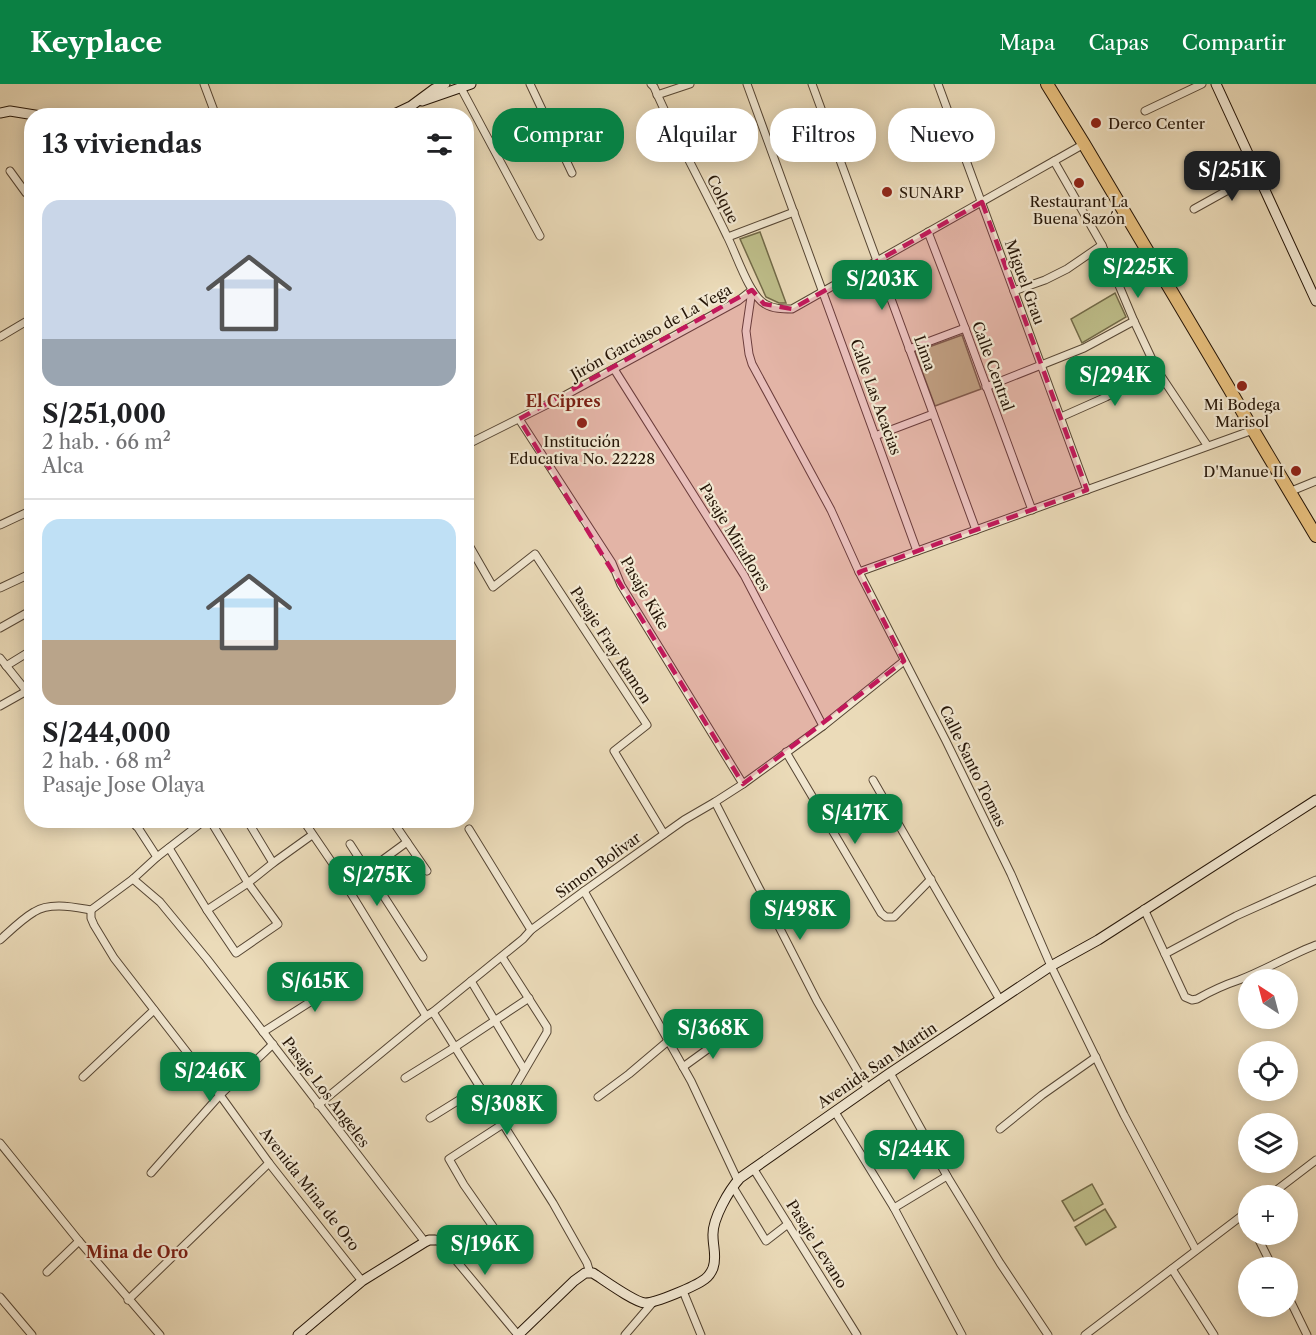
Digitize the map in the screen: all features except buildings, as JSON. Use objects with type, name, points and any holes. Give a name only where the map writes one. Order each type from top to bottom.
[{"type":"highway","points":[[1047,84],[1316,536]]},
{"type":"street","points":[[204,84],[213,108]]},
{"type":"street","points":[[414,104],[445,84]]},
{"type":"street","points":[[406,108],[471,84]]},
{"type":"street","points":[[530,84],[572,173]]},
{"type":"street","points":[[657,95],[690,84]]},
{"type":"street","name":"Calle Las Acacias","points":[[747,84],[917,551]]},
{"type":"street","name":"Lima","points":[[812,84],[976,530]]},
{"type":"street","name":"Miguel Grau","points":[[938,84],[1087,490]]},
{"type":"street","points":[[1145,111],[1202,84]]},
{"type":"street","points":[[1215,84],[1316,301]]},
{"type":"street","name":"Colque","points":[[653,85],[752,290]]},
{"type":"street","points":[[461,88],[472,108]]},
{"type":"street","points":[[0,113],[10,111],[24,113]]},
{"type":"street","points":[[474,113],[540,237]]},
{"type":"street","points":[[752,290],[764,304],[777,309],[792,309],[1084,144]]},
{"type":"street","points":[[1054,161],[1102,245],[1157,370],[1207,446]]},
{"type":"street","points":[[10,171],[24,191]]},
{"type":"street","points":[[1194,210],[1257,174]]},
{"type":"street","points":[[728,237],[794,212]]},
{"type":"street","name":"Calle Central","points":[[928,232],[1032,510]]},
{"type":"street","points":[[1014,291],[1067,269],[1102,245]]},
{"type":"street","name":"Jirón Garciaso de La Vega","points":[[474,441],[614,369],[738,301],[752,290]]},
{"type":"street","name":"Calle Santo Tomas","points":[[752,290],[746,331],[752,364],[831,510],[859,572],[1011,874],[1051,966],[1128,1123],[1196,1250]]},
{"type":"street","points":[[986,387],[1084,348],[1134,321]]},
{"type":"street","points":[[0,337],[24,323]]},
{"type":"street","points":[[909,349],[965,328]]},
{"type":"street","name":"Pasaje Miraflores","points":[[614,369],[744,575],[823,726]]},
{"type":"street","points":[[1061,417],[1106,398],[1157,370]]},
{"type":"street","points":[[875,436],[933,414]]},
{"type":"street","name":"Pasaje Kike","points":[[519,419],[612,563],[621,585],[743,784]]},
{"type":"street","points":[[859,572],[1252,430]]},
{"type":"street","points":[[1289,492],[1316,481]]},
{"type":"street","points":[[0,525],[24,514]]},
{"type":"street","name":"Pasaje Fray Ramon","points":[[474,554],[493,587],[535,554],[647,725],[614,751],[664,834]]},
{"type":"street","points":[[0,588],[24,577]]},
{"type":"street","points":[[0,628],[24,614]]},
{"type":"street","points":[[6,666],[24,655]]},
{"type":"street","points":[[0,658],[24,686]]},
{"type":"street","name":"Simon Bolivar","points":[[318,1105],[502,957],[531,930],[684,820],[743,784],[823,726],[904,661]]},
{"type":"street","points":[[0,706],[24,695]]},
{"type":"street","points":[[786,752],[881,913],[886,917],[894,917],[931,879]]},
{"type":"street","points":[[873,780],[1000,1000]]},
{"type":"street","name":"Avenida San Martin","points":[[654,1301],[703,1281],[710,1274],[715,1265],[714,1226],[735,1184],[753,1168],[1051,966],[1098,940],[1316,800]]},
{"type":"street","points":[[715,802],[817,1001],[868,1089]]},
{"type":"street","points":[[137,828],[157,857]]},
{"type":"street","points":[[0,927],[3,938],[34,912],[41,909],[61,906],[91,910],[195,828]]},
{"type":"street","points":[[169,848],[236,952],[279,924],[248,883],[215,828]]},
{"type":"street","points":[[252,828],[273,863]]},
{"type":"street","points":[[308,828],[430,1014],[455,1047],[553,1203],[587,1263],[590,1273]]},
{"type":"street","points":[[397,828],[427,871]]},
{"type":"street","points":[[468,829],[531,930]]},
{"type":"street","points":[[207,910],[248,883],[312,835]]},
{"type":"street","points":[[347,886],[407,842]]},
{"type":"street","points":[[350,844],[423,957]]},
{"type":"street","name":"Pasaje Los Angeles","points":[[133,879],[160,902],[273,1044],[425,1242]]},
{"type":"street","points":[[1165,954],[1236,916],[1316,880]]},
{"type":"street","points":[[584,891],[683,1067],[735,1184],[766,1241],[788,1224]]},
{"type":"street","points":[[1144,909],[1185,997],[1192,1000],[1316,945]]},
{"type":"street","name":"Avenida Mina de Oro","points":[[91,910],[94,925],[114,958],[362,1281]]},
{"type":"street","points":[[502,957],[547,1027],[547,1032],[503,1107],[503,1124]]},
{"type":"street","points":[[263,1032],[354,974]]},
{"type":"street","points":[[471,981],[524,1069]]},
{"type":"street","points":[[405,1078],[529,998]]},
{"type":"street","points":[[83,1077],[154,1010]]},
{"type":"street","points":[[683,1067],[730,1034]]},
{"type":"street","points":[[598,1097],[668,1041]]},
{"type":"street","points":[[151,1173],[220,1095],[273,1044]]},
{"type":"street","points":[[1000,1129],[1042,1095],[1096,1057]]},
{"type":"street","points":[[890,1074],[947,1176],[1000,1263],[1048,1335]]},
{"type":"street","points":[[430,1118],[480,1087]]},
{"type":"street","points":[[835,1112],[894,1208],[962,1335]]},
{"type":"street","points":[[503,1124],[449,1158],[464,1185],[515,1258]]},
{"type":"street","points":[[0,1143],[128,1300],[160,1335]]},
{"type":"street","points":[[1283,1185],[1316,1160]]},
{"type":"street","points":[[128,1300],[270,1163]]},
{"type":"street","name":"Pasaje Levano","points":[[753,1168],[857,1335]]},
{"type":"street","points":[[894,1208],[947,1176]]},
{"type":"street","points":[[1085,1335],[1238,1220]]},
{"type":"street","points":[[298,1335],[362,1281],[429,1240],[440,1242],[444,1246],[518,1335],[585,1273],[593,1273],[635,1299],[645,1303],[654,1301]]},
{"type":"street","points":[[47,1272],[79,1241]]},
{"type":"street","points":[[1172,1269],[1214,1335]]},
{"type":"street","points":[[682,1291],[701,1335]]},
{"type":"street","points":[[0,1297],[33,1335]]},
{"type":"street","points":[[625,1335],[654,1301]]},
{"type":"street","points":[[1298,1317],[1307,1335]]},
{"type":"highlighted area","points":[[982,202],[1087,490],[859,572],[904,661],[743,784],[519,419],[752,290],[764,304],[792,309]]},
{"type":"green space","points":[[760,232],[786,303],[779,303],[766,297],[740,239]]},
{"type":"green space","points":[[1115,293],[1126,317],[1082,343],[1071,319]]},
{"type":"green space","points":[[962,335],[981,389],[935,406],[915,352]]},
{"type":"green space","points":[[1092,1184],[1103,1204],[1074,1221],[1062,1201]]},
{"type":"green space","points":[[1105,1209],[1116,1227],[1086,1245],[1075,1227]]},
{"type":"place","name":"Derco Center","points":[[1096,123]]},
{"type":"place","name":"Restaurant La Buena Sazón","points":[[1079,183]]},
{"type":"place","name":"SUNARP","points":[[887,192]]},
{"type":"place","name":"Mi Bodega Marisol","points":[[1242,386]]},
{"type":"place","name":"Institución Educativa No. 22228","points":[[582,423]]},
{"type":"place","name":"D'Manue II","points":[[1296,471]]},
{"type":"district","name":"El Cipres","points":[[563,401]]},
{"type":"district","name":"Mina de Oro","points":[[137,1252]]}]
